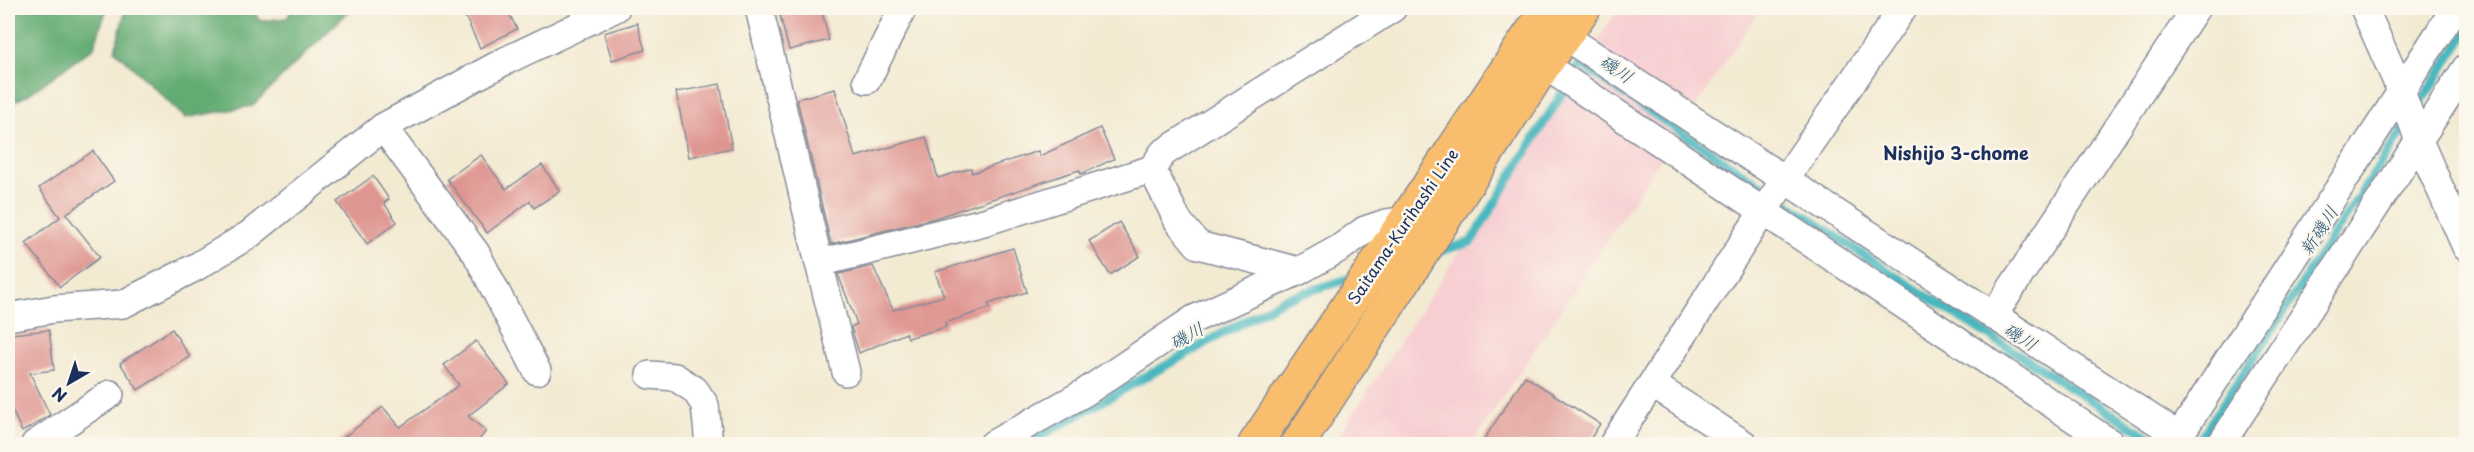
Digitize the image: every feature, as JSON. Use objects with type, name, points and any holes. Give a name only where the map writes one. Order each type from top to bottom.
[{"type":"main road","name":"Saitama-Kurihashi Line","points":[[1255,444],[1548,8]]},
{"type":"main road","name":"Saitama-Kurihashi Line","points":[[1298,444],[1544,65],[1584,8]]},
{"type":"street","points":[[8,317],[54,309],[123,304],[196,267],[250,234],[383,127],[504,62],[616,8]]},
{"type":"street","points":[[759,8],[846,372]]},
{"type":"street","points":[[867,80],[903,8]]},
{"type":"street","points":[[819,263],[984,222],[1152,169],[1162,153],[1393,8]]},
{"type":"street","points":[[1613,444],[1762,213],[1903,8]]},
{"type":"street","points":[[1993,316],[2196,8]]},
{"type":"street","points":[[2364,8],[2466,247]]},
{"type":"street","points":[[1564,36],[1993,316],[2176,440],[2455,8]]},
{"type":"street","points":[[1544,65],[1762,213],[2112,444]]},
{"type":"street","points":[[2222,444],[2466,68]]},
{"type":"street","points":[[383,127],[476,254],[537,371]]},
{"type":"street","points":[[1152,169],[1178,221],[1198,244],[1299,271]]},
{"type":"street","points":[[993,444],[1084,393],[1194,319],[1299,271],[1340,248],[1365,230],[1386,223],[1406,220]]},
{"type":"street","points":[[650,375],[675,377],[695,390],[705,405],[709,444]]},
{"type":"street","points":[[1652,384],[1744,444]]},
{"type":"street","points":[[35,444],[110,394]]},
{"type":"shaded area","points":[[1619,8],[1761,8],[1472,444],[1333,444]]},
{"type":"green space","points":[[8,8],[107,8],[94,47],[29,94],[8,105]]},
{"type":"green space","points":[[126,8],[251,8],[260,21],[287,18],[293,8],[352,8],[252,106],[185,118],[115,50]]},
{"type":"building","points":[[482,8],[506,8],[517,29],[480,48],[465,16]]},
{"type":"building","points":[[778,8],[821,8],[829,40],[789,50]]},
{"type":"building","points":[[637,23],[645,50],[612,60],[604,33]]},
{"type":"building","points":[[720,84],[732,148],[689,157],[676,92]]},
{"type":"building","points":[[835,89],[855,157],[926,137],[938,178],[971,168],[972,173],[1038,151],[1040,156],[1100,128],[1114,159],[1081,174],[1079,170],[935,218],[831,244],[797,99]]},
{"type":"building","points":[[93,151],[114,181],[66,214],[100,257],[60,287],[26,243],[60,217],[39,188]]},
{"type":"building","points":[[481,155],[506,189],[542,165],[560,191],[534,208],[530,201],[487,233],[447,179]]},
{"type":"building","points":[[373,176],[389,199],[384,203],[397,222],[367,244],[337,202]]},
{"type":"building","points":[[1119,222],[1140,256],[1110,275],[1089,241]]},
{"type":"building","points":[[1013,248],[1027,292],[988,304],[990,308],[945,323],[946,327],[908,338],[906,333],[859,353],[851,327],[857,324],[838,274],[873,266],[893,310],[944,296],[935,272]]},
{"type":"building","points":[[172,329],[190,357],[138,390],[120,363]]},
{"type":"building","points":[[49,330],[54,370],[30,373],[50,415],[22,432],[8,401],[8,332],[11,334]]},
{"type":"building","points":[[476,341],[509,384],[468,416],[486,431],[476,444],[335,444],[383,407],[400,427],[459,385],[444,365]]},
{"type":"building","points":[[1525,376],[1600,424],[1587,444],[1481,444]]},
{"type":"waterway","name":"新磯川","points":[[2197,444],[2466,33]]},
{"type":"waterway","name":"磯川","points":[[1434,253],[1471,242],[1580,64],[1898,278],[2160,444]]},
{"type":"waterway","name":"磯川","points":[[1026,444],[1284,299],[1354,277]]},
{"type":"district","name":"Nishijo 3-chome","points":[[1956,152]]}]
